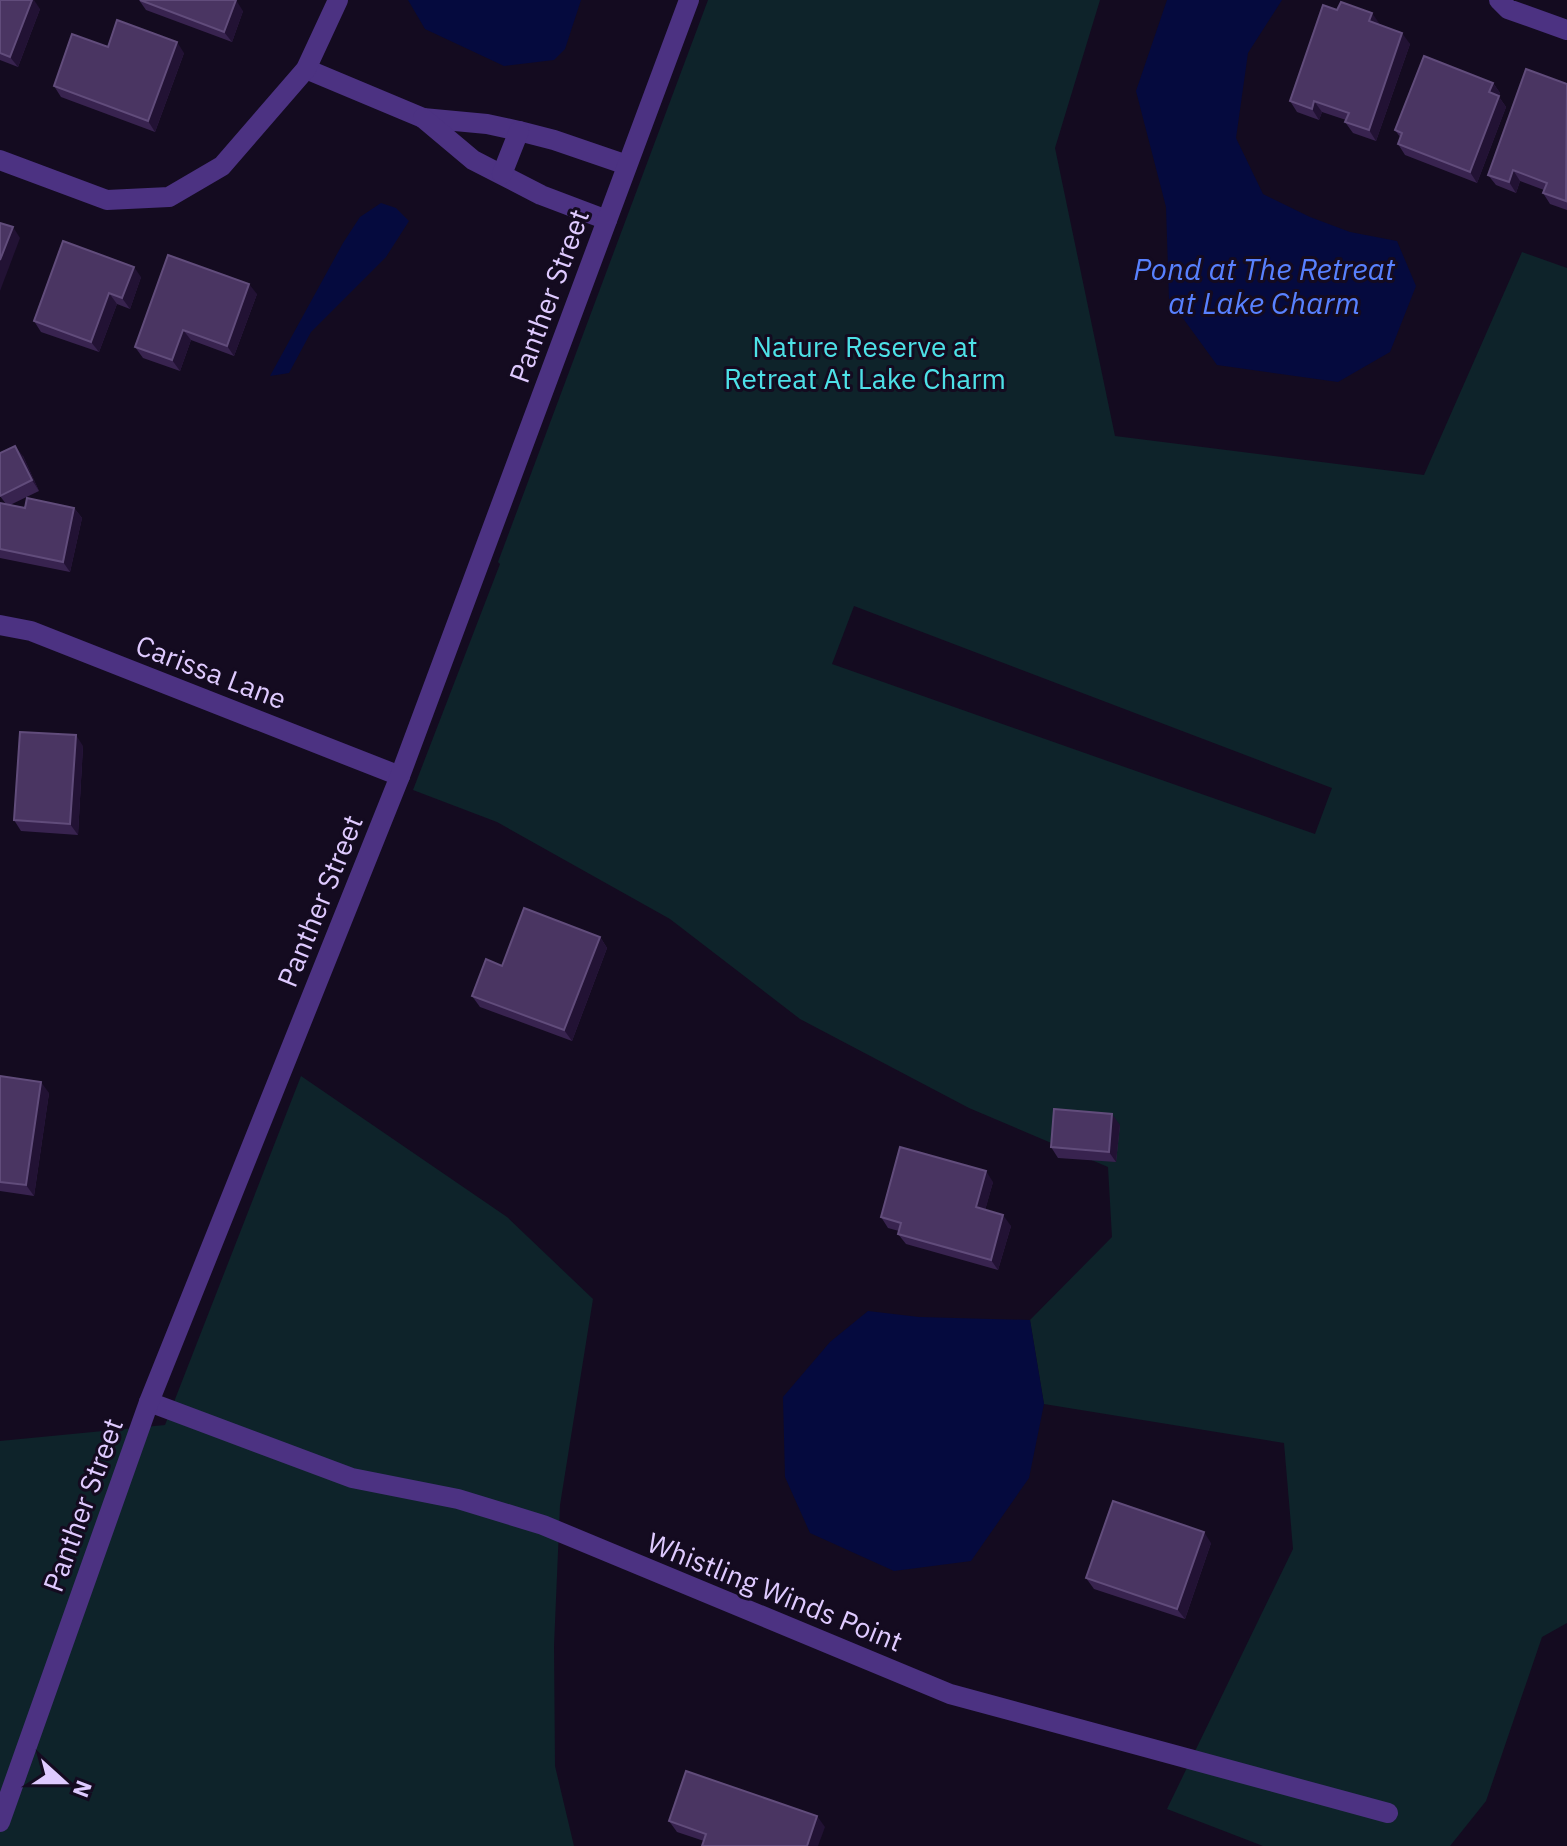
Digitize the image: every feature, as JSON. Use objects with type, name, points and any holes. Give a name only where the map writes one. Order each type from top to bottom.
[{"type":"street","points":[[0,160],[107,200],[169,197],[222,166],[306,69],[338,0]]},
{"type":"street","name":"Panther Street","points":[[0,1822],[149,1402],[400,776],[689,0]]},
{"type":"street","points":[[1499,0],[1508,9],[1567,30]]},
{"type":"street","points":[[306,69],[423,118],[473,160],[541,195],[607,220]]},
{"type":"street","points":[[423,118],[487,124],[519,131],[627,165]]},
{"type":"street","points":[[502,174],[519,131]]},
{"type":"street","name":"Carissa Lane","points":[[0,625],[31,631],[400,776]]},
{"type":"street","name":"Whistling Winds Point","points":[[149,1402],[352,1478],[458,1499],[543,1525],[950,1694],[1388,1813]]},
{"type":"green space","name":"Nature Reserve at Retreat At Lake Charm","points":[[708,0],[1100,0],[1055,148],[1115,436],[1424,475],[1522,252],[1567,268],[1567,1623],[1542,1637],[1486,1801],[1450,1846],[1263,1846],[1167,1809],[1293,1549],[1284,1443],[1044,1404],[1030,1320],[1112,1237],[1108,1167],[969,1108],[800,1019],[670,919],[497,822],[413,790],[500,564],[498,562]],"holes":[[[854,606],[1332,788],[1315,834],[832,664]]]},
{"type":"green space","points":[[301,1076],[507,1217],[593,1299],[560,1505],[554,1646],[555,1766],[574,1846],[0,1846],[0,1441],[165,1425]]},
{"type":"water","points":[[408,0],[581,0],[565,49],[554,60],[504,66],[425,29]]},
{"type":"water","name":"Pond at The Retreat at Lake Charm","points":[[1167,0],[1282,0],[1248,53],[1236,138],[1263,194],[1350,232],[1397,241],[1416,286],[1390,352],[1338,382],[1217,365],[1169,299],[1166,207],[1136,91]]},
{"type":"water","points":[[381,203],[396,208],[409,221],[386,257],[311,332],[289,373],[270,376],[343,243],[360,217]]},
{"type":"water","points":[[868,1311],[919,1317],[1030,1320],[1044,1404],[1029,1478],[971,1561],[894,1571],[810,1533],[785,1477],[783,1397],[830,1342]]},
{"type":"building","points":[[0,0],[32,0],[10,57],[0,53]]},
{"type":"building","points":[[140,0],[236,0],[224,32]]},
{"type":"building","points":[[1341,2],[1372,13],[1369,21],[1402,33],[1369,130],[1345,122],[1349,113],[1314,101],[1312,109],[1290,101],[1323,5],[1337,10]]},
{"type":"building","points":[[117,20],[177,42],[148,121],[54,86],[72,34],[108,47]]},
{"type":"building","points":[[1424,56],[1493,83],[1489,92],[1499,96],[1470,172],[1398,144],[1402,133],[1395,130]]},
{"type":"building","points":[[1526,69],[1567,84],[1566,201],[1543,193],[1547,183],[1513,170],[1509,182],[1488,175]]},
{"type":"building","points":[[0,223],[13,227],[0,260]]},
{"type":"building","points":[[63,241],[134,267],[122,298],[109,293],[91,342],[34,321]]},
{"type":"building","points":[[168,255],[249,284],[227,346],[183,330],[172,360],[135,347]]},
{"type":"building","points":[[15,446],[32,480],[0,496],[0,453]]},
{"type":"building","points":[[27,498],[74,508],[63,562],[0,549],[0,503],[25,508]]},
{"type":"building","points":[[20,732],[76,735],[70,824],[14,820]]},
{"type":"building","points":[[524,908],[600,937],[564,1030],[472,996],[486,959],[502,966]]},
{"type":"building","points":[[0,1076],[41,1082],[26,1185],[0,1182]]},
{"type":"building","points":[[1054,1109],[1112,1114],[1109,1152],[1051,1147]]},
{"type":"building","points":[[900,1147],[986,1171],[976,1207],[1003,1215],[991,1260],[898,1234],[901,1223],[881,1217]]},
{"type":"building","points":[[1113,1501],[1204,1532],[1177,1609],[1086,1578]]},
{"type":"building","points":[[686,1771],[817,1816],[807,1846],[702,1846],[706,1834],[669,1821]]}]
